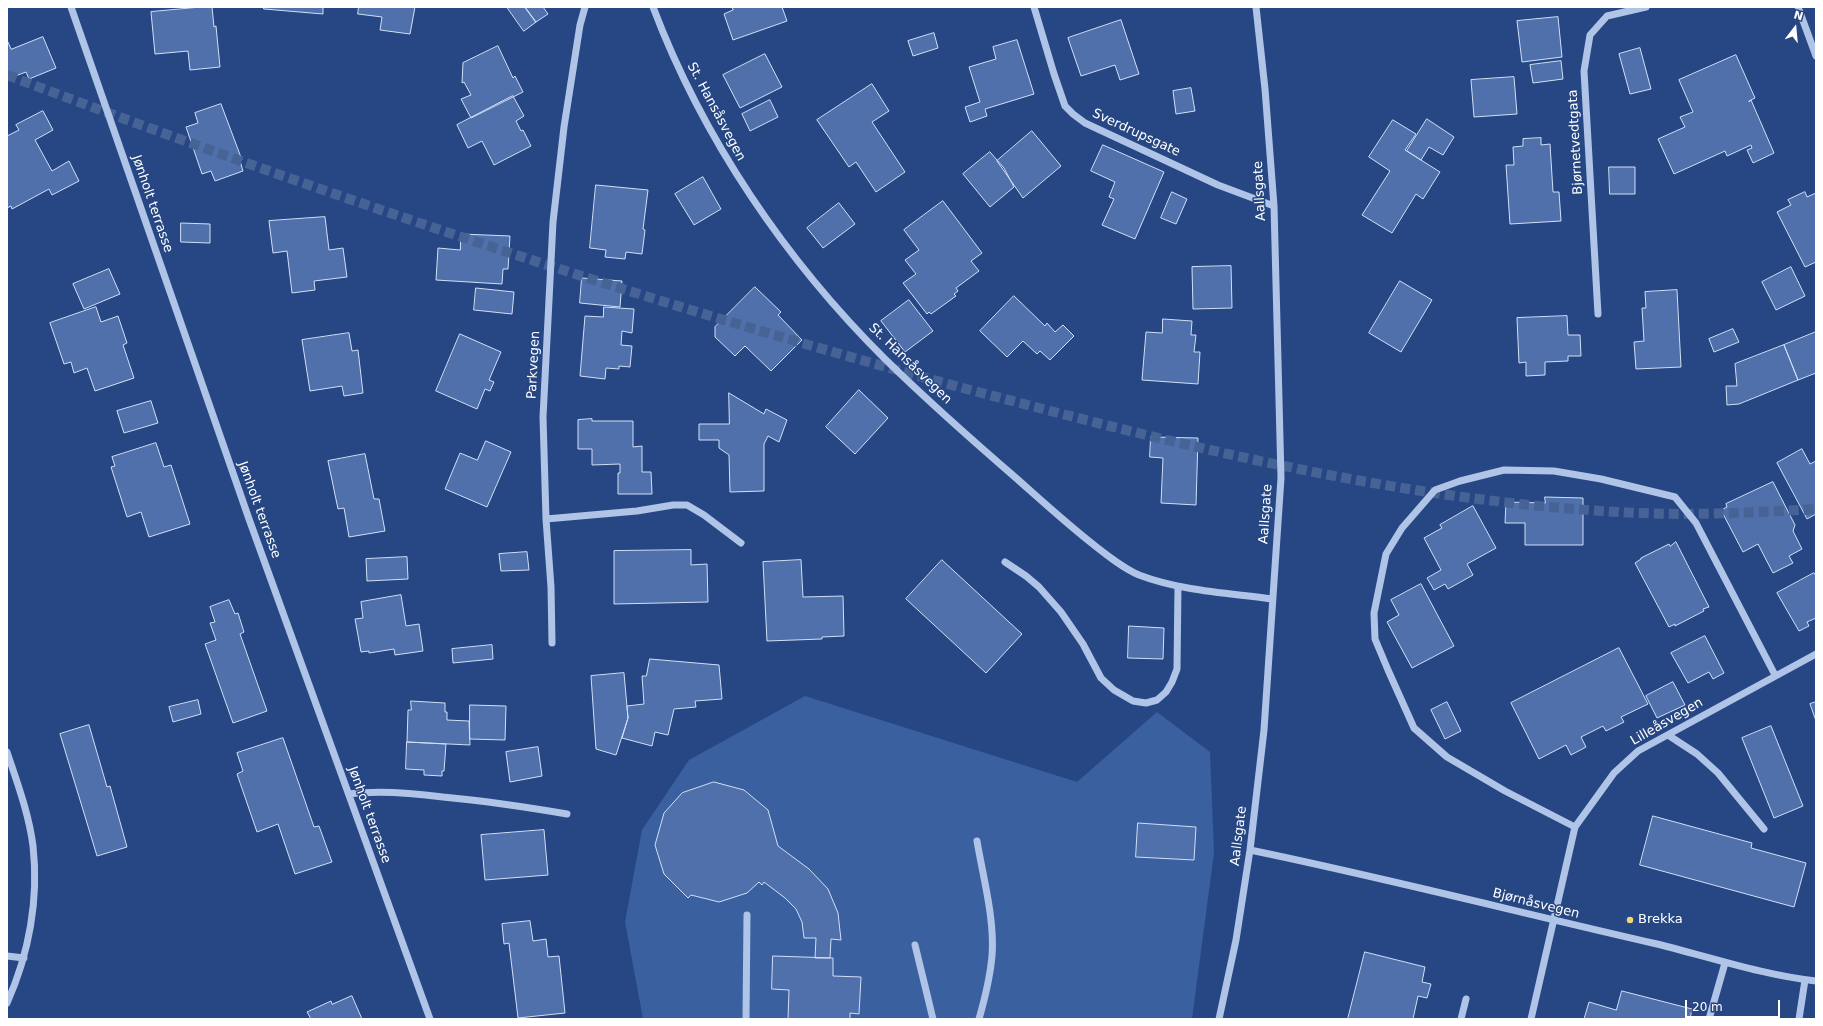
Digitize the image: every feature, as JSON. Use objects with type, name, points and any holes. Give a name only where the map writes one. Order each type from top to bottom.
[{"type":"street","name":"Jønholt terrasse","points":[[71,7],[249,519],[430,1019]]},
{"type":"street","name":"Parkvegen","points":[[552,643],[551,587],[546,519],[543,417],[553,222],[564,127],[580,25],[585,7]]},
{"type":"street","name":"St. Hansåsvegen","points":[[653,7],[669,50],[729,164],[764,216],[842,313],[909,382],[1069,525],[1112,559],[1138,574],[1178,586],[1272,599]]},
{"type":"street","name":"Sverdrupsgate","points":[[1034,7],[1060,92],[1066,106],[1073,114],[1085,123],[1218,185],[1274,206]]},
{"type":"street","name":"Aallsgate","points":[[1219,1019],[1236,940],[1250,850],[1264,730],[1281,478],[1274,206],[1265,89],[1256,7]]},
{"type":"street","name":"Bjørnetvedtgata","points":[[1598,314],[1584,71],[1590,35],[1607,16],[1646,7]]},
{"type":"street","points":[[1798,7],[1816,56]]},
{"type":"street","points":[[1575,827],[1504,791],[1446,758],[1414,728],[1388,670],[1376,639],[1374,613],[1386,554],[1402,528],[1435,490],[1460,481],[1504,470],[1554,471],[1601,479],[1676,497],[1696,523],[1775,675]]},
{"type":"street","points":[[546,519],[673,505],[687,506],[704,515],[741,543]]},
{"type":"street","points":[[1005,562],[1039,587],[1061,612],[1082,644],[1101,678],[1114,690],[1133,701],[1146,703],[1157,700],[1166,692],[1177,669],[1178,586]]},
{"type":"street","name":"Lilleåsvegen","points":[[1555,921],[1575,827],[1614,772],[1638,751],[1816,654]]},
{"type":"street","points":[[1668,735],[1696,754],[1718,773],[1764,829]]},
{"type":"street","points":[[7,753],[26,811],[33,845],[35,876],[34,904],[24,958],[7,1003]]},
{"type":"street","points":[[349,794],[372,791],[420,794],[496,802],[568,814]]},
{"type":"street","points":[[977,841],[991,923],[992,954],[989,984],[979,1019]]},
{"type":"street","name":"Bjørnåsvegen","points":[[1250,850],[1333,867],[1659,945],[1725,963],[1816,981]]},
{"type":"street","points":[[746,1019],[747,915]]},
{"type":"street","points":[[1531,1019],[1555,921]]},
{"type":"street","points":[[915,945],[933,1019]]},
{"type":"street","points":[[7,956],[24,958]]},
{"type":"street","points":[[1709,1019],[1725,963]]},
{"type":"street","points":[[1799,1019],[1805,980]]},
{"type":"street","points":[[1461,1019],[1466,998]]},
{"type":"shaded area","points":[[805,696],[1077,782],[1157,712],[1210,752],[1214,853],[1192,1019],[643,1019],[625,922],[642,830],[689,760]]},
{"type":"building","points":[[212,7],[214,27],[216,26],[220,67],[190,70],[188,51],[155,54],[151,12]]},
{"type":"building","points":[[264,7],[323,7],[323,14],[264,9]]},
{"type":"building","points":[[359,7],[415,7],[410,34],[380,30],[382,17],[358,14]]},
{"type":"building","points":[[507,7],[525,7],[536,22],[524,31]]},
{"type":"building","points":[[525,7],[543,7],[548,14],[536,22]]},
{"type":"building","points":[[732,7],[782,7],[787,21],[733,40],[724,14],[733,10]]},
{"type":"building","points":[[1558,17],[1562,57],[1522,62],[1517,21]]},
{"type":"building","points":[[1121,20],[1139,74],[1120,80],[1115,65],[1081,76],[1068,38]]},
{"type":"building","points":[[934,33],[938,48],[913,56],[908,41]]},
{"type":"building","points":[[43,37],[56,68],[29,79],[26,72],[7,79],[7,40],[11,49]]},
{"type":"building","points":[[1017,40],[1034,94],[985,109],[987,116],[970,122],[965,107],[980,102],[969,67],[996,59],[993,47]]},
{"type":"building","points":[[498,46],[513,78],[515,76],[523,92],[471,118],[461,99],[471,95],[464,82],[462,83],[463,63]]},
{"type":"building","points":[[1640,48],[1651,89],[1630,94],[1619,54]]},
{"type":"building","points":[[765,54],[782,87],[740,108],[723,75]]},
{"type":"building","points":[[1736,55],[1755,98],[1751,100],[1774,153],[1753,163],[1747,150],[1752,148],[1751,145],[1727,156],[1725,151],[1674,174],[1658,139],[1685,127],[1680,117],[1693,112],[1679,80]]},
{"type":"building","points":[[1561,61],[1563,79],[1533,83],[1530,65]]},
{"type":"building","points":[[1514,77],[1517,114],[1474,117],[1471,80]]},
{"type":"building","points":[[872,84],[889,111],[872,122],[905,172],[876,192],[856,162],[849,167],[817,120]]},
{"type":"building","points":[[1191,88],[1195,111],[1176,114],[1173,91]]},
{"type":"building","points":[[513,96],[524,116],[516,121],[521,131],[523,130],[531,146],[494,165],[482,141],[468,148],[457,125]]},
{"type":"building","points":[[770,100],[778,117],[750,131],[742,114]]},
{"type":"building","points":[[221,104],[242,160],[240,161],[243,171],[215,181],[211,171],[202,174],[186,127],[198,123],[195,113]]},
{"type":"building","points":[[43,111],[53,130],[35,140],[52,171],[69,161],[79,181],[52,195],[49,189],[12,209],[11,206],[7,208],[7,136],[19,130],[16,125]]},
{"type":"building","points":[[1427,119],[1454,137],[1443,155],[1429,147],[1421,160],[1407,151]]},
{"type":"building","points":[[1393,120],[1416,134],[1405,150],[1440,172],[1423,199],[1416,194],[1392,233],[1362,215],[1390,171],[1369,157]]},
{"type":"building","points":[[1032,131],[1061,166],[1023,198],[997,161]]},
{"type":"building","points":[[1541,138],[1541,145],[1550,144],[1553,192],[1559,192],[1561,221],[1510,224],[1506,165],[1514,165],[1513,147],[1523,146],[1523,139]]},
{"type":"building","points":[[1103,145],[1164,172],[1135,239],[1102,225],[1114,199],[1109,197],[1115,182],[1091,171]]},
{"type":"building","points":[[990,152],[1004,168],[1014,187],[990,207],[963,174]]},
{"type":"building","points":[[1609,167],[1635,167],[1635,194],[1610,194]]},
{"type":"building","points":[[703,177],[721,209],[694,225],[675,194]]},
{"type":"building","points":[[596,185],[648,190],[643,229],[645,230],[642,254],[626,252],[625,259],[605,257],[606,250],[590,248]]},
{"type":"building","points":[[1172,192],[1187,199],[1176,224],[1161,218]]},
{"type":"building","points":[[1805,192],[1807,197],[1816,193],[1816,262],[1805,267],[1777,212],[1791,205],[1788,200]]},
{"type":"building","points":[[943,201],[982,253],[971,261],[979,271],[956,288],[958,291],[954,294],[956,296],[931,314],[929,312],[927,314],[903,283],[916,274],[905,260],[919,250],[904,230]]},
{"type":"building","points":[[839,203],[855,224],[823,248],[807,228]]},
{"type":"building","points":[[325,217],[329,250],[343,248],[347,277],[314,281],[315,290],[292,293],[287,251],[273,253],[269,221]]},
{"type":"building","points":[[181,223],[210,224],[210,243],[181,242]]},
{"type":"building","points":[[461,234],[510,236],[508,269],[503,269],[502,284],[436,280],[438,248],[460,250]]},
{"type":"building","points":[[1231,266],[1232,308],[1193,309],[1192,267]]},
{"type":"building","points":[[1791,267],[1805,296],[1776,310],[1762,282]]},
{"type":"building","points":[[109,269],[120,294],[84,309],[73,284]]},
{"type":"building","points":[[582,278],[622,281],[620,307],[580,303]]},
{"type":"building","points":[[1400,281],[1432,300],[1401,352],[1369,333]]},
{"type":"building","points":[[755,287],[781,312],[778,315],[802,340],[771,371],[745,346],[735,356],[715,337],[715,327]]},
{"type":"building","points":[[476,288],[514,292],[512,314],[474,310]]},
{"type":"building","points":[[1677,290],[1681,367],[1636,369],[1634,342],[1644,341],[1642,308],[1646,308],[1645,292]]},
{"type":"building","points":[[1014,296],[1045,326],[1047,323],[1055,332],[1063,325],[1074,336],[1050,360],[1040,351],[1037,354],[1023,341],[1007,357],[980,331]]},
{"type":"building","points":[[909,300],[933,331],[905,352],[881,321]]},
{"type":"building","points":[[96,307],[101,322],[118,316],[127,343],[123,345],[134,378],[95,391],[87,368],[74,373],[71,362],[64,364],[50,323]]},
{"type":"building","points":[[604,307],[634,309],[632,333],[622,331],[621,345],[632,346],[630,367],[619,366],[619,369],[606,368],[605,379],[580,376],[585,316],[603,317]]},
{"type":"building","points":[[1567,316],[1568,335],[1580,335],[1581,356],[1568,356],[1568,361],[1545,362],[1545,375],[1526,376],[1526,362],[1519,363],[1517,318]]},
{"type":"building","points":[[1163,319],[1192,321],[1191,335],[1196,335],[1194,352],[1200,352],[1198,384],[1142,380],[1146,332],[1162,333]]},
{"type":"building","points":[[1733,329],[1739,342],[1714,352],[1709,339]]},
{"type":"building","points":[[1816,332],[1816,373],[1798,380],[1784,345]]},
{"type":"building","points":[[349,333],[352,351],[358,350],[363,393],[344,396],[342,386],[310,391],[302,340]]},
{"type":"building","points":[[460,334],[501,352],[489,380],[494,382],[490,391],[485,389],[477,409],[436,391]]},
{"type":"building","points":[[1784,345],[1798,380],[1739,404],[1727,405],[1726,386],[1737,386],[1735,364]]},
{"type":"building","points":[[859,390],[888,418],[855,454],[826,427]]},
{"type":"building","points":[[729,393],[764,414],[766,409],[787,420],[779,442],[768,436],[764,444],[764,491],[730,492],[729,455],[719,448],[719,440],[699,440],[699,424],[729,424]]},
{"type":"building","points":[[151,401],[158,423],[124,433],[117,411]]},
{"type":"building","points":[[592,419],[592,421],[633,421],[633,447],[642,446],[642,472],[651,472],[652,494],[618,494],[618,473],[620,473],[620,464],[592,465],[592,449],[578,449],[578,420]]},
{"type":"building","points":[[1151,437],[1198,438],[1196,505],[1161,503],[1163,458],[1150,457]]},
{"type":"building","points":[[486,441],[511,452],[487,507],[445,489],[460,453],[477,460]]},
{"type":"building","points":[[156,443],[164,467],[171,465],[190,524],[149,537],[141,512],[127,517],[111,467],[115,466],[112,457]]},
{"type":"building","points":[[1802,449],[1810,464],[1816,461],[1816,514],[1807,519],[1777,463]]},
{"type":"building","points":[[365,454],[374,499],[379,499],[385,531],[349,537],[344,508],[338,509],[328,461]]},
{"type":"building","points":[[1773,482],[1795,525],[1793,531],[1802,549],[1789,556],[1793,563],[1773,573],[1758,544],[1743,552],[1721,510],[1727,507],[1726,504]]},
{"type":"building","points":[[1545,497],[1583,498],[1583,545],[1525,545],[1525,523],[1505,523],[1506,502],[1545,503]]},
{"type":"building","points":[[1473,506],[1496,548],[1467,564],[1473,575],[1448,589],[1445,584],[1434,590],[1427,578],[1441,570],[1424,538],[1442,528],[1440,525]]},
{"type":"building","points":[[1676,542],[1709,607],[1675,626],[1675,624],[1669,627],[1635,563],[1641,558]]},
{"type":"building","points":[[691,550],[691,565],[707,564],[708,602],[614,604],[614,551]]},
{"type":"building","points":[[527,552],[529,570],[501,571],[499,554]]},
{"type":"building","points":[[407,557],[408,579],[367,581],[366,559]]},
{"type":"building","points":[[801,560],[803,597],[843,596],[844,636],[822,637],[822,639],[767,641],[763,562]]},
{"type":"building","points":[[942,560],[1022,634],[986,673],[906,599]]},
{"type":"building","points":[[1814,573],[1816,576],[1816,618],[1807,622],[1809,626],[1799,631],[1777,593]]},
{"type":"building","points":[[1421,584],[1454,646],[1412,668],[1387,622],[1399,615],[1391,600]]},
{"type":"building","points":[[401,595],[406,626],[419,624],[423,651],[395,655],[394,649],[369,653],[369,651],[361,652],[355,619],[363,618],[361,602]]},
{"type":"building","points":[[229,600],[235,614],[238,613],[244,632],[240,634],[267,711],[233,723],[205,644],[216,640],[210,623],[215,622],[210,607]]},
{"type":"building","points":[[1129,626],[1164,628],[1163,659],[1128,658]]},
{"type":"building","points":[[1705,636],[1724,673],[1713,679],[1709,672],[1688,683],[1671,653]]},
{"type":"building","points":[[492,645],[493,659],[453,663],[452,649]]},
{"type":"building","points":[[1619,648],[1648,704],[1621,717],[1624,722],[1606,731],[1603,726],[1581,737],[1586,747],[1571,755],[1566,745],[1539,759],[1511,703]]},
{"type":"building","points":[[650,659],[719,665],[722,699],[695,701],[696,707],[674,709],[668,735],[655,732],[652,746],[622,738],[628,718],[627,706],[644,704],[642,676],[646,676]]},
{"type":"building","points":[[624,673],[628,718],[616,755],[596,749],[591,676]]},
{"type":"building","points":[[1673,682],[1685,705],[1657,718],[1646,696]]},
{"type":"building","points":[[198,700],[201,714],[173,722],[169,707]]},
{"type":"building","points":[[411,701],[445,703],[447,720],[469,721],[470,745],[407,742],[408,710],[411,710]]},
{"type":"building","points":[[1447,702],[1461,731],[1445,739],[1431,710]]},
{"type":"building","points":[[1816,702],[1816,721],[1810,704]]},
{"type":"building","points":[[470,705],[506,706],[505,740],[470,739]]},
{"type":"building","points":[[89,725],[107,787],[110,786],[127,847],[97,856],[60,734]]},
{"type":"building","points":[[1771,726],[1803,806],[1774,818],[1742,738]]},
{"type":"building","points":[[283,738],[314,827],[319,826],[332,862],[295,874],[278,824],[257,832],[237,774],[243,771],[237,753]]},
{"type":"building","points":[[407,742],[446,744],[444,771],[442,771],[442,776],[424,775],[424,770],[406,769]]},
{"type":"building","points":[[538,747],[542,776],[510,782],[506,752]]},
{"type":"building","points":[[714,782],[744,790],[768,810],[778,846],[809,869],[828,889],[838,913],[841,940],[831,939],[830,958],[815,958],[816,938],[804,938],[802,922],[796,909],[785,898],[764,882],[762,885],[759,882],[747,893],[719,902],[691,895],[688,898],[664,874],[655,845],[664,813],[682,793]]},
{"type":"building","points":[[1653,816],[1752,843],[1751,848],[1806,863],[1794,907],[1640,865]]},
{"type":"building","points":[[1138,823],[1196,827],[1194,860],[1136,857]]},
{"type":"building","points":[[544,830],[548,875],[485,880],[481,835]]},
{"type":"building","points":[[530,921],[533,941],[546,939],[548,957],[559,956],[565,1013],[518,1018],[509,943],[504,944],[502,924]]},
{"type":"building","points":[[1365,952],[1425,967],[1422,982],[1431,984],[1427,998],[1418,996],[1413,1019],[1348,1019]]},
{"type":"building","points":[[773,956],[833,958],[833,976],[861,977],[859,1014],[850,1013],[850,1019],[788,1019],[789,990],[772,989]]},
{"type":"building","points":[[1622,991],[1692,1009],[1690,1019],[1584,1019],[1589,1002],[1616,1010]]},
{"type":"building","points":[[352,996],[362,1019],[311,1019],[307,1012],[331,1001],[332,1004]]},
{"type":"tunnel","points":[[7,75],[243,162],[481,244],[721,319],[842,354],[963,388],[1125,430],[1288,467],[1370,483],[1453,496],[1536,506],[1668,514],[1742,513],[1816,509]]},
{"type":"place","name":"Brekka","points":[[1630,920]]}]
